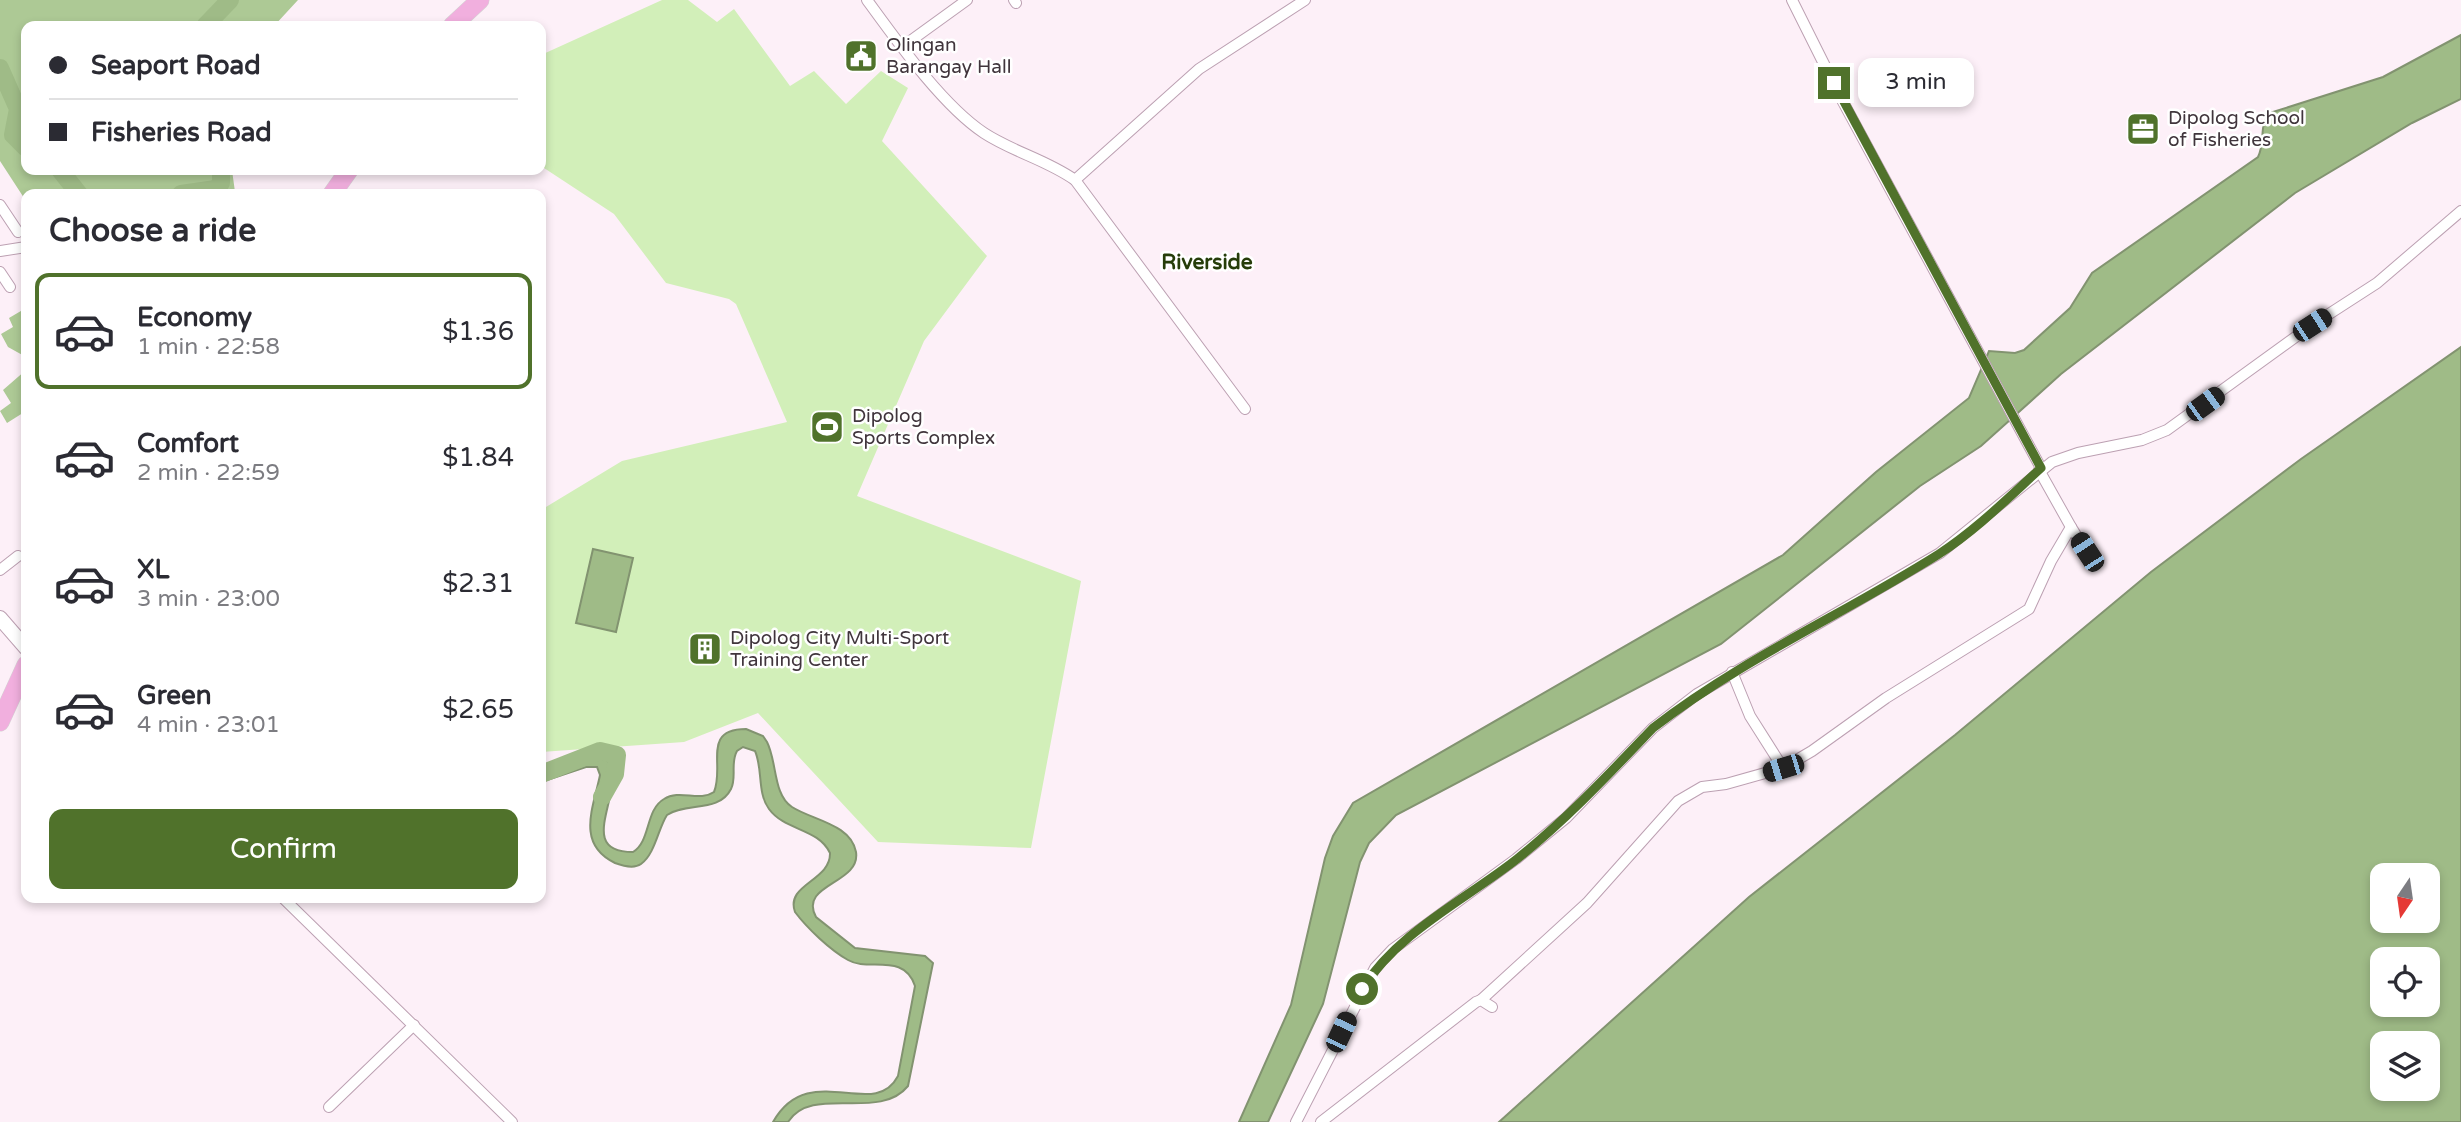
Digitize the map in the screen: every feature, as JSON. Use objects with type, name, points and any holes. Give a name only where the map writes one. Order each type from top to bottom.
[{"type":"main road","points":[[457,21],[480,0]]},
{"type":"main road","points":[[0,722],[21,676]]},
{"type":"street","points":[[867,0],[902,47],[980,130],[1075,180],[1245,409]]},
{"type":"street","points":[[902,47],[967,0]]},
{"type":"street","points":[[1075,180],[1199,69],[1305,0]]},
{"type":"street","points":[[1792,0],[1980,357],[2087,552]]},
{"type":"street","points":[[0,205],[18,233]]},
{"type":"street","points":[[1296,1122],[1362,989],[1393,949],[1516,859],[1566,818],[1653,728],[1732,672],[1940,553],[1982,522],[2040,469],[2063,457],[2142,440],[2167,430],[2312,325],[2377,283],[2461,211]]},
{"type":"street","points":[[0,251],[21,248]]},
{"type":"street","points":[[0,272],[10,287]]},
{"type":"street","points":[[1321,1122],[1481,1000],[1587,903],[1678,801],[1702,788],[1726,785],[1783,768],[1812,751],[1886,698],[2029,609],[2051,561],[2071,527]]},
{"type":"street","points":[[0,570],[18,556]]},
{"type":"street","points":[[0,618],[21,642]]},
{"type":"street","points":[[1732,672],[1750,716],[1783,768]]},
{"type":"street","points":[[288,903],[512,1122]]},
{"type":"street","points":[[1481,1000],[1492,1007]]},
{"type":"street","points":[[329,1107],[414,1025]]},
{"type":"shaded area","points":[[0,0],[298,0],[279,21],[21,21],[21,175],[233,175],[235,189],[21,189],[21,193],[0,161]]},
{"type":"shaded area","name":"Dipolog Sports Complex","points":[[662,0],[688,0],[717,22],[734,9],[790,86],[814,71],[846,104],[881,71],[908,88],[882,141],[987,256],[924,341],[857,496],[1081,581],[1031,848],[878,842],[758,713],[684,742],[546,752],[546,507],[622,461],[787,422],[736,304],[729,299],[666,283],[614,214],[546,169],[546,53]]},
{"type":"shaded area","points":[[2461,35],[2461,99],[2412,123],[2295,193],[2061,374],[1981,446],[1920,486],[1721,644],[1396,815],[1369,843],[1360,862],[1323,1004],[1268,1122],[1239,1122],[1291,1005],[1325,858],[1333,836],[1353,803],[1783,555],[1876,472],[1969,398],[1989,351],[2015,353],[2024,350],[2070,308],[2092,273],[2258,157],[2264,123],[2270,113],[2383,77]]},
{"type":"shaded area","points":[[21,311],[21,354],[8,347],[1,334],[13,327],[9,318]]},
{"type":"shaded area","points":[[2461,347],[2461,1122],[1499,1122],[1749,897],[1955,735],[2151,572],[2301,459]]},
{"type":"shaded area","points":[[21,374],[21,414],[7,423],[0,411],[11,403],[3,390]]},
{"type":"shaded area","points":[[593,549],[633,558],[616,632],[576,623]]},
{"type":"shaded area","points":[[746,729],[763,736],[770,750],[778,786],[786,802],[800,812],[839,829],[853,843],[855,863],[841,878],[815,897],[813,906],[816,917],[855,948],[925,956],[933,963],[908,1086],[896,1096],[864,1103],[813,1105],[799,1111],[788,1122],[773,1122],[788,1104],[804,1094],[822,1091],[873,1094],[887,1089],[898,1076],[915,986],[903,969],[856,963],[841,956],[819,938],[795,912],[796,895],[824,870],[830,853],[818,839],[784,822],[769,809],[763,796],[755,751],[743,747],[737,751],[733,784],[726,796],[711,804],[667,815],[650,854],[641,864],[635,866],[615,863],[595,846],[590,824],[600,775],[597,767],[586,767],[546,780],[546,768],[597,757],[607,760],[612,772],[612,787],[605,817],[606,842],[615,849],[633,852],[643,841],[654,810],[664,799],[676,795],[702,796],[714,792],[719,742],[724,735]]},
{"type":"waterway","points":[[210,21],[230,0]]},
{"type":"waterway","points":[[0,68],[18,109],[13,135],[21,143]]},
{"type":"waterway","points":[[64,175],[75,189]]},
{"type":"waterway","points":[[216,189],[221,183],[221,175]]},
{"type":"waterway","points":[[546,772],[600,751],[617,755],[615,774],[602,797]]},
{"type":"place","name":"Olingan Barangay Hall","points":[[861,56]]},
{"type":"place","name":"Dipolog School of Fisheries","points":[[2143,129]]},
{"type":"place","name":"Dipolog Sports Complex","points":[[827,427]]},
{"type":"place","name":"Dipolog City Multi-Sport Training Center","points":[[705,649]]},
{"type":"district","name":"Riverside","points":[[1207,262]]},
{"type":"route","points":[[1362,989],[1375,968],[1393,949],[1451,909],[1566,818],[1653,728],[1668,716],[1732,672],[1940,553],[1982,522],[2041,468],[1834,83]]}]
